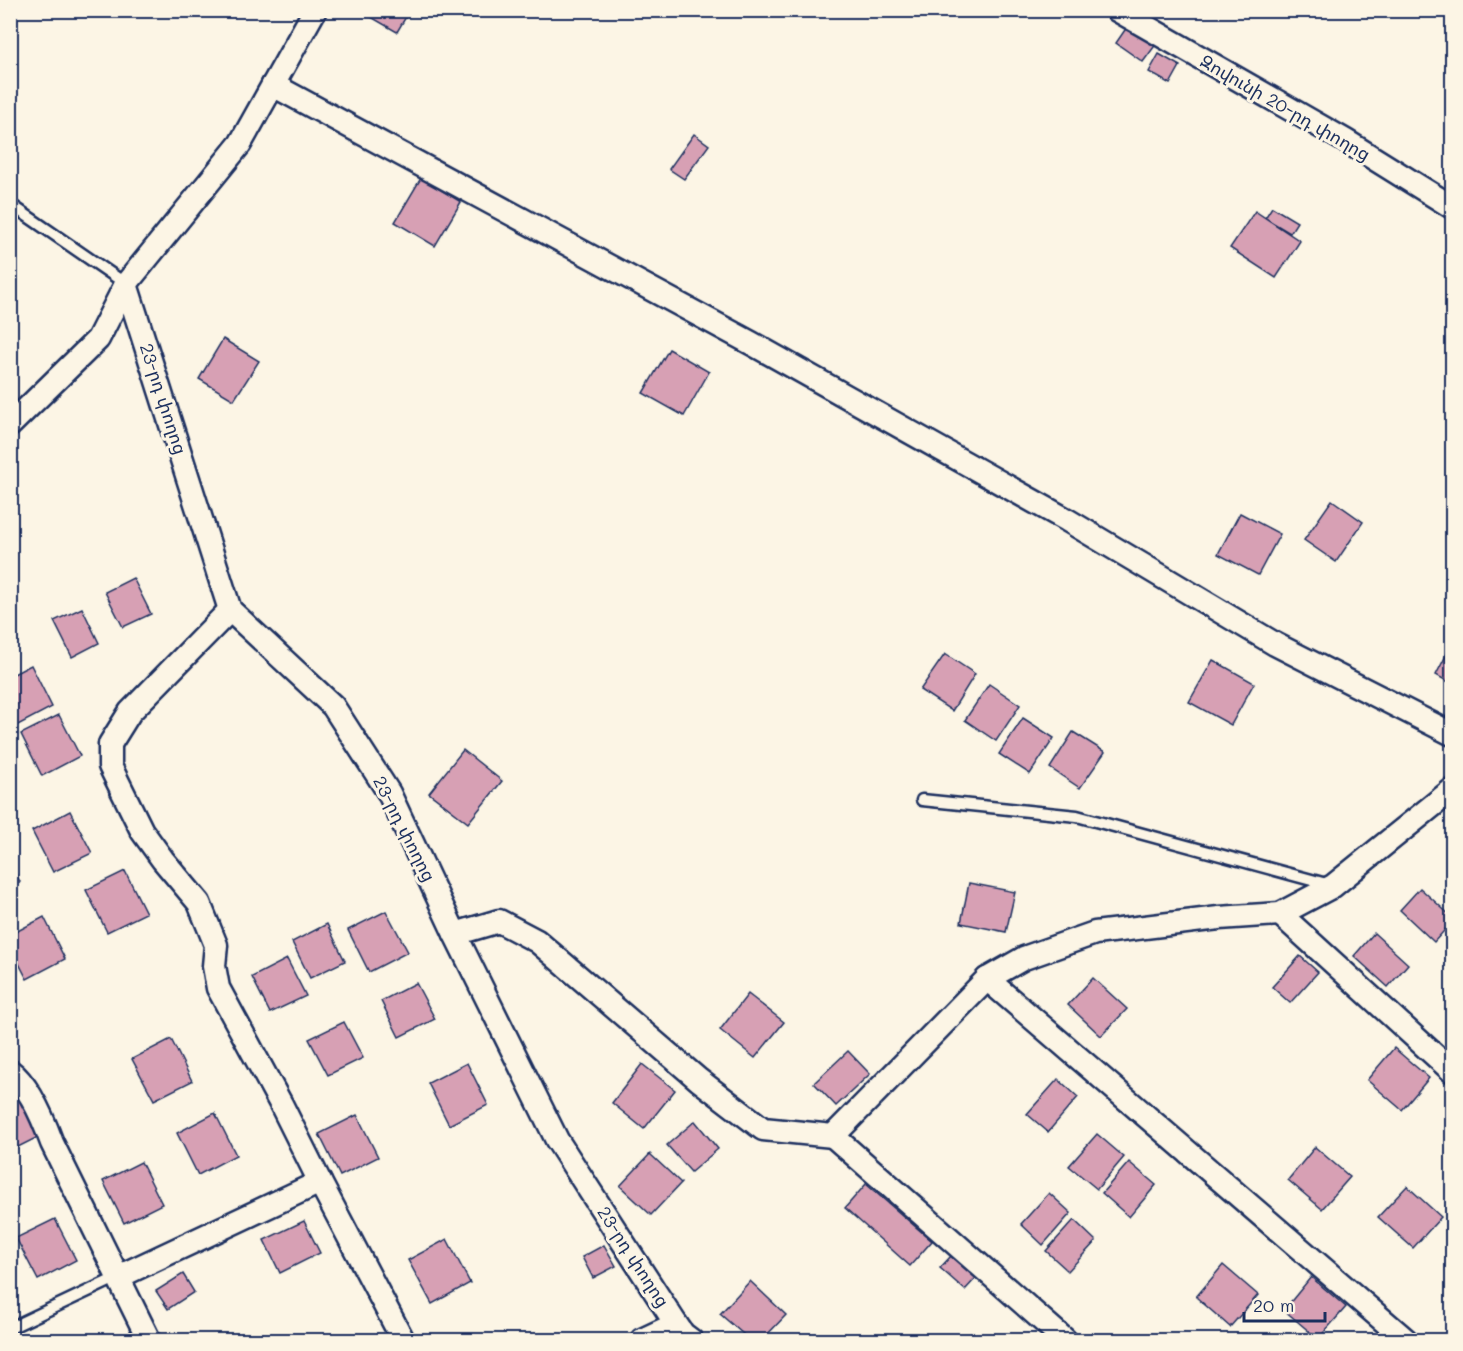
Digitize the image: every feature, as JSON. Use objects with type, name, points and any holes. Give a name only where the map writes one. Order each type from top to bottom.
[{"type":"street","points":[[10,425],[98,339],[126,284],[240,144],[315,10]]},
{"type":"street","name":"Զովունի 20-րդ փողոց","points":[[1117,10],[1346,141],[1452,207]]},
{"type":"street","points":[[273,85],[751,343],[1067,520],[1275,644],[1452,734]]},
{"type":"street","name":"23-րդ փողոց","points":[[126,284],[230,610],[333,706],[389,793],[455,934],[557,1140],[676,1324],[691,1341]]},
{"type":"street","points":[[230,610],[130,712],[110,744],[110,766],[142,831],[199,903],[216,945],[214,966],[218,988],[281,1104],[403,1341]]},
{"type":"street","points":[[833,1136],[987,979],[1024,958],[1095,933],[1220,918],[1280,914],[1333,886],[1452,790]]},
{"type":"street","points":[[1280,914],[1452,1071]]},
{"type":"street","points":[[455,934],[499,921],[537,941],[699,1080],[763,1129],[833,1136],[1065,1341]]},
{"type":"street","points":[[987,979],[1406,1341]]},
{"type":"street","points":[[10,1071],[17,1076],[41,1113],[52,1143],[149,1341]]},
{"type":"street","points":[[118,1277],[320,1182]]},
{"type":"street","points":[[642,1341],[676,1324]]},
{"type":"lane","points":[[10,204],[126,284]]},
{"type":"lane","points":[[922,800],[1077,816],[1333,886]]},
{"type":"lane","points":[[10,1328],[118,1277]]},
{"type":"building","points":[[359,10],[410,10],[397,32]]},
{"type":"building","points":[[1129,24],[1157,43],[1143,62],[1116,43]]},
{"type":"building","points":[[1159,54],[1180,66],[1170,84],[1149,72]]},
{"type":"building","points":[[694,134],[709,145],[684,179],[669,169]]},
{"type":"building","points":[[421,178],[461,202],[435,246],[395,222]]},
{"type":"building","points":[[1272,207],[1297,222],[1290,233],[1265,218]]},
{"type":"building","points":[[1255,211],[1300,241],[1276,278],[1230,248]]},
{"type":"building","points":[[223,339],[259,361],[234,400],[199,379]]},
{"type":"building","points":[[669,349],[709,372],[684,416],[643,393]]},
{"type":"building","points":[[1332,500],[1363,522],[1336,562],[1304,540]]},
{"type":"building","points":[[1240,513],[1280,534],[1258,575],[1218,554]]},
{"type":"building","points":[[133,578],[151,614],[123,627],[105,592]]},
{"type":"building","points":[[82,608],[99,643],[72,657],[54,621]]},
{"type":"building","points":[[1452,644],[1452,684],[1436,675]]},
{"type":"building","points":[[945,654],[975,674],[952,711],[920,690]]},
{"type":"building","points":[[1213,660],[1254,683],[1231,725],[1189,702]]},
{"type":"building","points":[[31,665],[52,707],[14,727],[10,720],[10,676]]},
{"type":"building","points":[[989,684],[1020,705],[996,741],[965,720]]},
{"type":"building","points":[[59,715],[80,756],[42,776],[21,734]]},
{"type":"building","points":[[1023,718],[1054,738],[1030,774],[999,754]]},
{"type":"building","points":[[1073,732],[1105,752],[1080,788],[1050,768]]},
{"type":"building","points":[[463,750],[502,781],[468,823],[429,793]]},
{"type":"building","points":[[70,811],[92,853],[53,872],[32,831]]},
{"type":"building","points":[[10,862],[20,882],[10,887]]},
{"type":"building","points":[[125,871],[146,913],[107,932],[86,890]]},
{"type":"building","points":[[969,883],[1015,892],[1006,932],[961,923]]},
{"type":"building","points":[[1420,888],[1452,917],[1452,922],[1434,942],[1400,910]]},
{"type":"building","points":[[386,911],[408,952],[369,972],[348,930]]},
{"type":"building","points":[[44,917],[65,959],[27,979],[10,946],[10,935]]},
{"type":"building","points":[[327,924],[345,961],[310,978],[292,942]]},
{"type":"building","points":[[1374,933],[1408,964],[1388,987],[1354,956]]},
{"type":"building","points":[[1300,956],[1318,972],[1290,1003],[1272,987]]},
{"type":"building","points":[[287,959],[306,996],[270,1013],[252,977]]},
{"type":"building","points":[[1093,978],[1127,1009],[1101,1036],[1068,1005]]},
{"type":"building","points":[[416,983],[435,1019],[399,1037],[381,1001]]},
{"type":"building","points":[[748,994],[784,1022],[755,1058],[720,1030]]},
{"type":"building","points":[[344,1022],[363,1058],[328,1075],[309,1039]]},
{"type":"building","points":[[171,1039],[192,1081],[154,1100],[132,1059]]},
{"type":"building","points":[[1394,1048],[1429,1078],[1402,1110],[1367,1080]]},
{"type":"building","points":[[848,1051],[870,1074],[836,1106],[814,1083]]},
{"type":"building","points":[[467,1063],[488,1105],[449,1125],[428,1083]]},
{"type":"building","points":[[642,1064],[675,1090],[644,1129],[612,1103]]},
{"type":"building","points":[[1058,1079],[1078,1097],[1048,1132],[1027,1114]]},
{"type":"building","points":[[21,1085],[46,1133],[10,1151],[10,1091]]},
{"type":"building","points":[[215,1113],[236,1155],[198,1175],[177,1133]]},
{"type":"building","points":[[357,1115],[378,1157],[340,1176],[319,1134]]},
{"type":"building","points":[[695,1121],[718,1149],[691,1172],[667,1145]]},
{"type":"building","points":[[1097,1134],[1124,1157],[1097,1189],[1069,1166]]},
{"type":"building","points":[[1315,1147],[1350,1177],[1322,1209],[1288,1180]]},
{"type":"building","points":[[650,1154],[681,1183],[651,1215],[620,1186]]},
{"type":"building","points":[[141,1162],[162,1204],[124,1223],[103,1181]]},
{"type":"building","points":[[1129,1162],[1156,1185],[1129,1217],[1102,1193]]},
{"type":"building","points":[[866,1184],[932,1241],[910,1266],[845,1208]]},
{"type":"building","points":[[1407,1186],[1441,1217],[1413,1248],[1378,1217]]},
{"type":"building","points":[[1049,1193],[1071,1213],[1043,1245],[1021,1224]]},
{"type":"building","points":[[55,1219],[76,1260],[38,1280],[16,1238]]},
{"type":"building","points":[[1074,1220],[1096,1241],[1068,1271],[1046,1251]]},
{"type":"building","points":[[304,1221],[320,1253],[280,1273],[264,1240]]},
{"type":"building","points":[[447,1239],[470,1283],[432,1304],[408,1260]]},
{"type":"building","points":[[604,1245],[616,1266],[593,1278],[582,1257]]},
{"type":"building","points":[[951,1256],[976,1278],[965,1290],[940,1268]]},
{"type":"building","points":[[1223,1265],[1258,1295],[1230,1327],[1196,1297]]},
{"type":"building","points":[[183,1274],[194,1292],[168,1309],[156,1291]]},
{"type":"building","points":[[1311,1277],[1346,1307],[1318,1339],[1284,1310]]},
{"type":"building","points":[[750,1281],[786,1315],[762,1340],[750,1340],[720,1314]]}]
